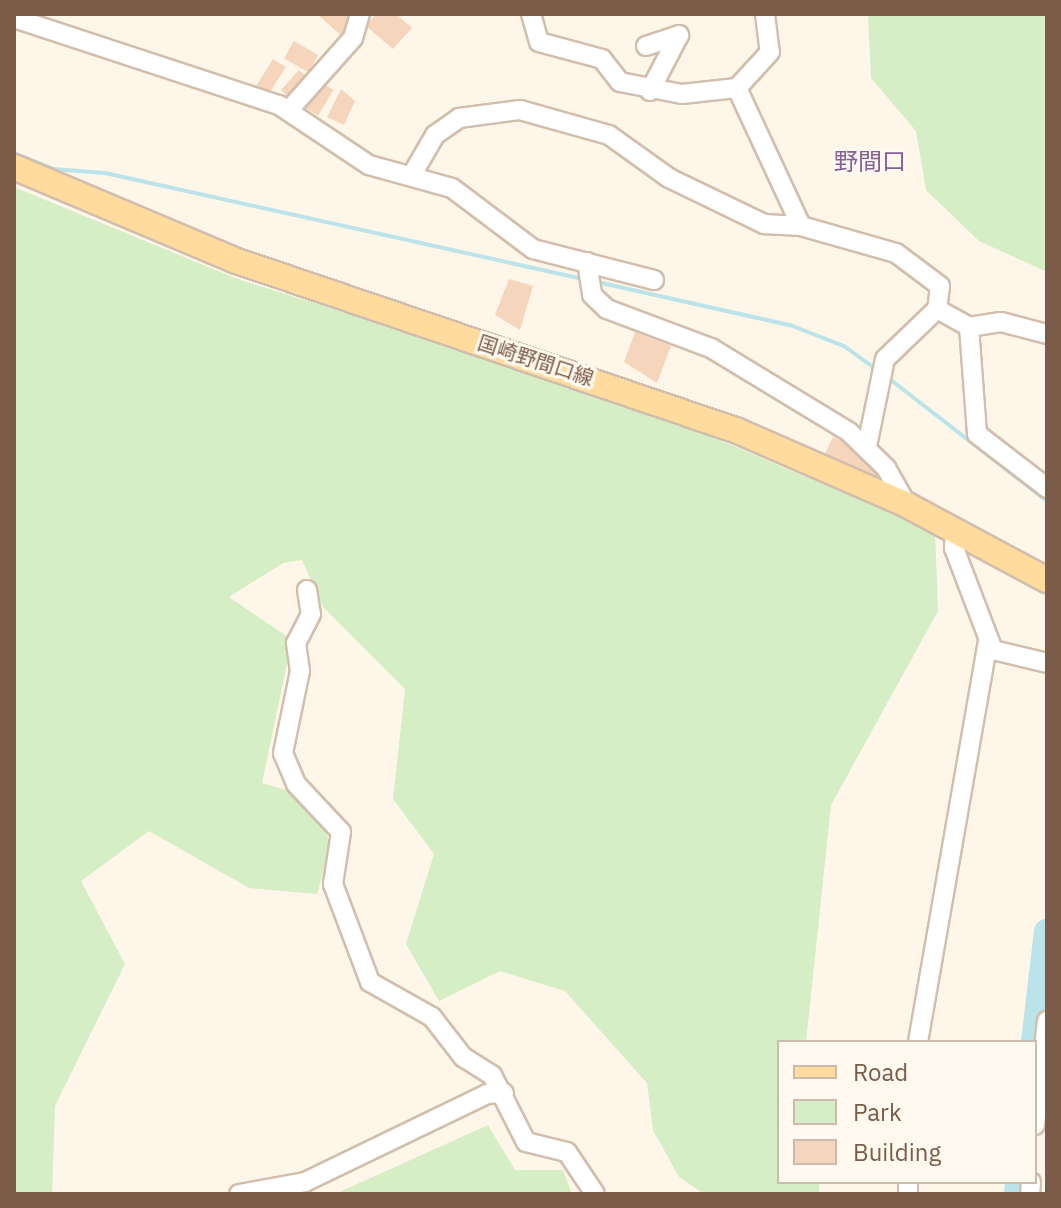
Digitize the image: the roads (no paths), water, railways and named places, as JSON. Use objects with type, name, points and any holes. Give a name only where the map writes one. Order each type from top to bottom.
[{"type":"main road","name":"国崎野間口線","points":[[14,167],[234,260],[738,431],[907,505],[1047,580]]},
{"type":"street","points":[[289,110],[353,38],[360,14]]},
{"type":"street","points":[[531,14],[539,42],[602,59],[620,82],[650,91],[737,88],[770,52],[765,15]]},
{"type":"street","points":[[14,18],[289,110],[369,165],[413,173],[452,188],[533,249],[654,280]]},
{"type":"street","points":[[646,46],[679,35],[650,91]]},
{"type":"street","points":[[737,88],[801,226]]},
{"type":"street","points":[[413,173],[435,135],[459,118],[520,110],[609,135],[678,184],[741,207],[764,224],[801,226],[896,253],[940,286],[937,309],[885,359],[874,387],[867,446]]},
{"type":"street","points":[[587,262],[592,295],[607,309],[711,348],[867,446],[907,505]]},
{"type":"street","points":[[937,309],[969,327],[1001,322],[1047,334]]},
{"type":"street","points":[[969,327],[977,434],[1047,488]]},
{"type":"street","points":[[955,529],[954,548],[993,650],[1047,663]]},
{"type":"street","points":[[307,590],[311,614],[296,643],[300,671],[283,753],[296,784],[341,832],[333,884],[370,982],[432,1017],[504,1093],[519,1135],[567,1152],[595,1194]]},
{"type":"street","points":[[918,1040],[988,639]]},
{"type":"street","points":[[1037,1108],[1047,1021]]},
{"type":"street","points":[[239,1194],[305,1182],[487,1094],[504,1093]]},
{"type":"waterway","points":[[14,153],[53,169],[105,173],[585,279]]},
{"type":"waterway","points":[[597,282],[790,325],[844,346],[876,369]]},
{"type":"waterway","points":[[887,377],[1047,501]]},
{"type":"waterway","points":[[1034,1040],[1047,932]]},
{"type":"waterway","points":[[1017,1194],[1018,1184]]},
{"type":"district","name":"野間口","points":[[870,162]]}]
